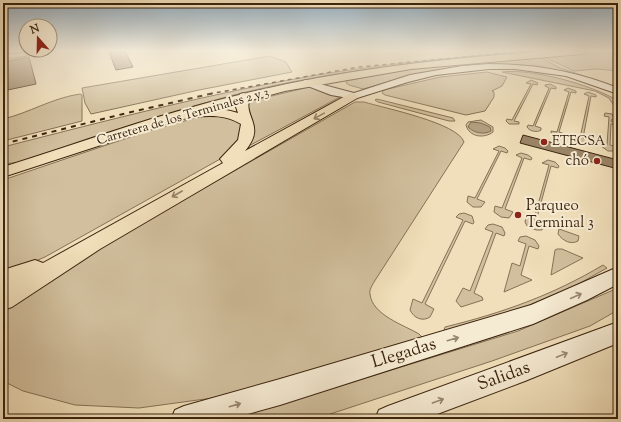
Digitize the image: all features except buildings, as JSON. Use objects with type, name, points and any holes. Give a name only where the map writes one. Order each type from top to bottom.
[{"type":"highway","points":[[3,299],[93,243],[357,93]]},
{"type":"highway","points":[[211,175],[245,142],[249,134],[241,104],[244,97]]},
{"type":"highway","points":[[180,116],[221,112],[234,114],[247,122]]},
{"type":"highway","points":[[3,280],[39,268],[93,243]]},
{"type":"main road","name":"Carretera de los Terminales 2 y 3","points":[[3,172],[244,97],[320,80],[382,71]]},
{"type":"main road","points":[[305,83],[357,93],[396,82],[449,71]]},
{"type":"main road","points":[[439,72],[478,71]]},
{"type":"main road","points":[[507,71],[536,73],[581,83],[618,99]]},
{"type":"main road","points":[[551,71],[576,76],[618,91]]},
{"type":"main road","points":[[356,74],[347,77],[343,82],[357,93]]},
{"type":"main road","points":[[320,80],[357,93]]},
{"type":"main road","name":"Llegadas","points":[[184,419],[280,392],[533,314],[580,294],[618,274]]},
{"type":"main road","name":"Salidas","points":[[388,419],[525,369],[618,332]]},
{"type":"shaded area","points":[[184,71],[291,71],[292,72],[199,90],[91,114],[85,103],[82,88]]},
{"type":"shaded area","points":[[345,71],[361,71],[311,78],[230,96],[178,111],[22,162],[3,164],[3,147],[162,107],[242,89]]},
{"type":"shaded area","points":[[396,71],[437,71],[426,72],[363,89],[346,83],[348,79]]},
{"type":"shaded area","points":[[514,71],[545,75],[593,89],[618,101],[618,112],[609,98],[595,91],[502,72]]},
{"type":"shaded area","points":[[556,71],[568,71],[599,81]]},
{"type":"shaded area","points":[[487,72],[507,77],[502,86],[492,91],[494,92],[494,97],[485,111],[466,115],[382,93],[384,90],[440,77]]},
{"type":"shaded area","points":[[531,80],[538,83],[537,85],[533,84],[514,121],[519,122],[519,124],[509,124],[506,121],[507,119],[512,120],[531,84],[526,83]]},
{"type":"shaded area","points":[[550,84],[556,87],[556,89],[551,88],[535,126],[541,128],[541,130],[531,130],[527,127],[528,125],[533,126],[549,88],[545,85]]},
{"type":"shaded area","points":[[309,87],[336,94],[340,97],[247,147],[253,124],[247,102]]},
{"type":"shaded area","points":[[568,88],[576,91],[576,93],[571,92],[559,132],[565,134],[564,137],[556,137],[551,131],[557,132],[569,92],[564,90]]},
{"type":"shaded area","points":[[588,92],[596,95],[596,97],[591,96],[583,138],[589,140],[589,143],[583,144],[576,142],[574,137],[580,138],[589,96],[584,94]]},
{"type":"shaded area","points":[[80,94],[82,95],[82,121],[3,141],[3,119],[50,102]]},
{"type":"shaded area","points":[[377,99],[453,118],[455,121],[449,121],[378,102],[375,100]]},
{"type":"shaded area","points":[[355,102],[364,102],[419,117],[449,129],[459,135],[464,142],[374,282],[370,291],[372,301],[382,314],[419,334],[422,337],[420,339],[220,397],[139,408],[75,405],[23,391],[3,381],[3,303]]},
{"type":"shaded area","points":[[605,113],[612,114],[614,119],[611,121],[616,122],[617,125],[611,124],[610,145],[617,147],[615,151],[608,151],[601,146],[601,143],[607,145],[609,117],[604,116]]},
{"type":"shaded area","points":[[210,114],[241,121],[241,140],[222,158],[45,257],[17,269],[3,272],[3,180],[151,130]]},
{"type":"shaded area","points":[[481,120],[493,127],[493,132],[485,136],[477,136],[470,132],[466,125],[468,122]]},
{"type":"shaded area","points":[[471,122],[481,123],[490,127],[491,131],[479,133],[473,131],[468,127]]},
{"type":"shaded area","points":[[499,146],[508,151],[507,153],[501,151],[477,199],[485,202],[481,207],[473,207],[467,202],[468,196],[475,198],[499,151],[493,149]]},
{"type":"shaded area","points":[[521,153],[532,158],[531,160],[524,158],[505,209],[513,212],[509,218],[501,217],[494,212],[495,206],[502,208],[522,158],[516,155]]},
{"type":"shaded area","points":[[548,160],[555,162],[559,166],[558,168],[551,166],[536,221],[545,224],[542,230],[536,230],[527,226],[525,222],[526,217],[534,219],[549,165],[542,163]]},
{"type":"shaded area","points":[[464,213],[472,216],[474,222],[473,224],[465,221],[425,304],[434,309],[430,317],[424,319],[418,318],[410,310],[413,299],[422,303],[463,220],[456,217],[459,214]]},
{"type":"shaded area","points":[[493,224],[502,227],[505,233],[504,236],[496,233],[474,293],[482,297],[483,300],[461,307],[456,301],[463,288],[470,291],[493,232],[485,229],[488,225]]},
{"type":"shaded area","points":[[559,229],[579,236],[578,241],[573,243],[562,239],[558,234]]},
{"type":"shaded area","points":[[526,236],[535,240],[539,246],[538,249],[529,246],[521,275],[532,280],[504,292],[512,263],[520,266],[526,244],[518,241],[520,237]]},
{"type":"shaded area","points":[[562,249],[583,258],[551,275],[555,250]]},
{"type":"shaded area","points":[[603,265],[607,268],[573,287],[527,306],[447,331],[444,330],[445,327],[487,316],[527,302],[584,276]]},
{"type":"shaded area","points":[[618,288],[618,310],[590,326],[492,361],[315,419],[232,419],[518,331]]},
{"type":"railway","points":[[212,93],[338,71]]},
{"type":"railway","points":[[3,144],[212,93]]},
{"type":"place","name":"ETECSA","points":[[544,142]]},
{"type":"place","name":"chó","points":[[597,161]]},
{"type":"place","name":"Parqueo Terminal 3","points":[[518,215]]}]
